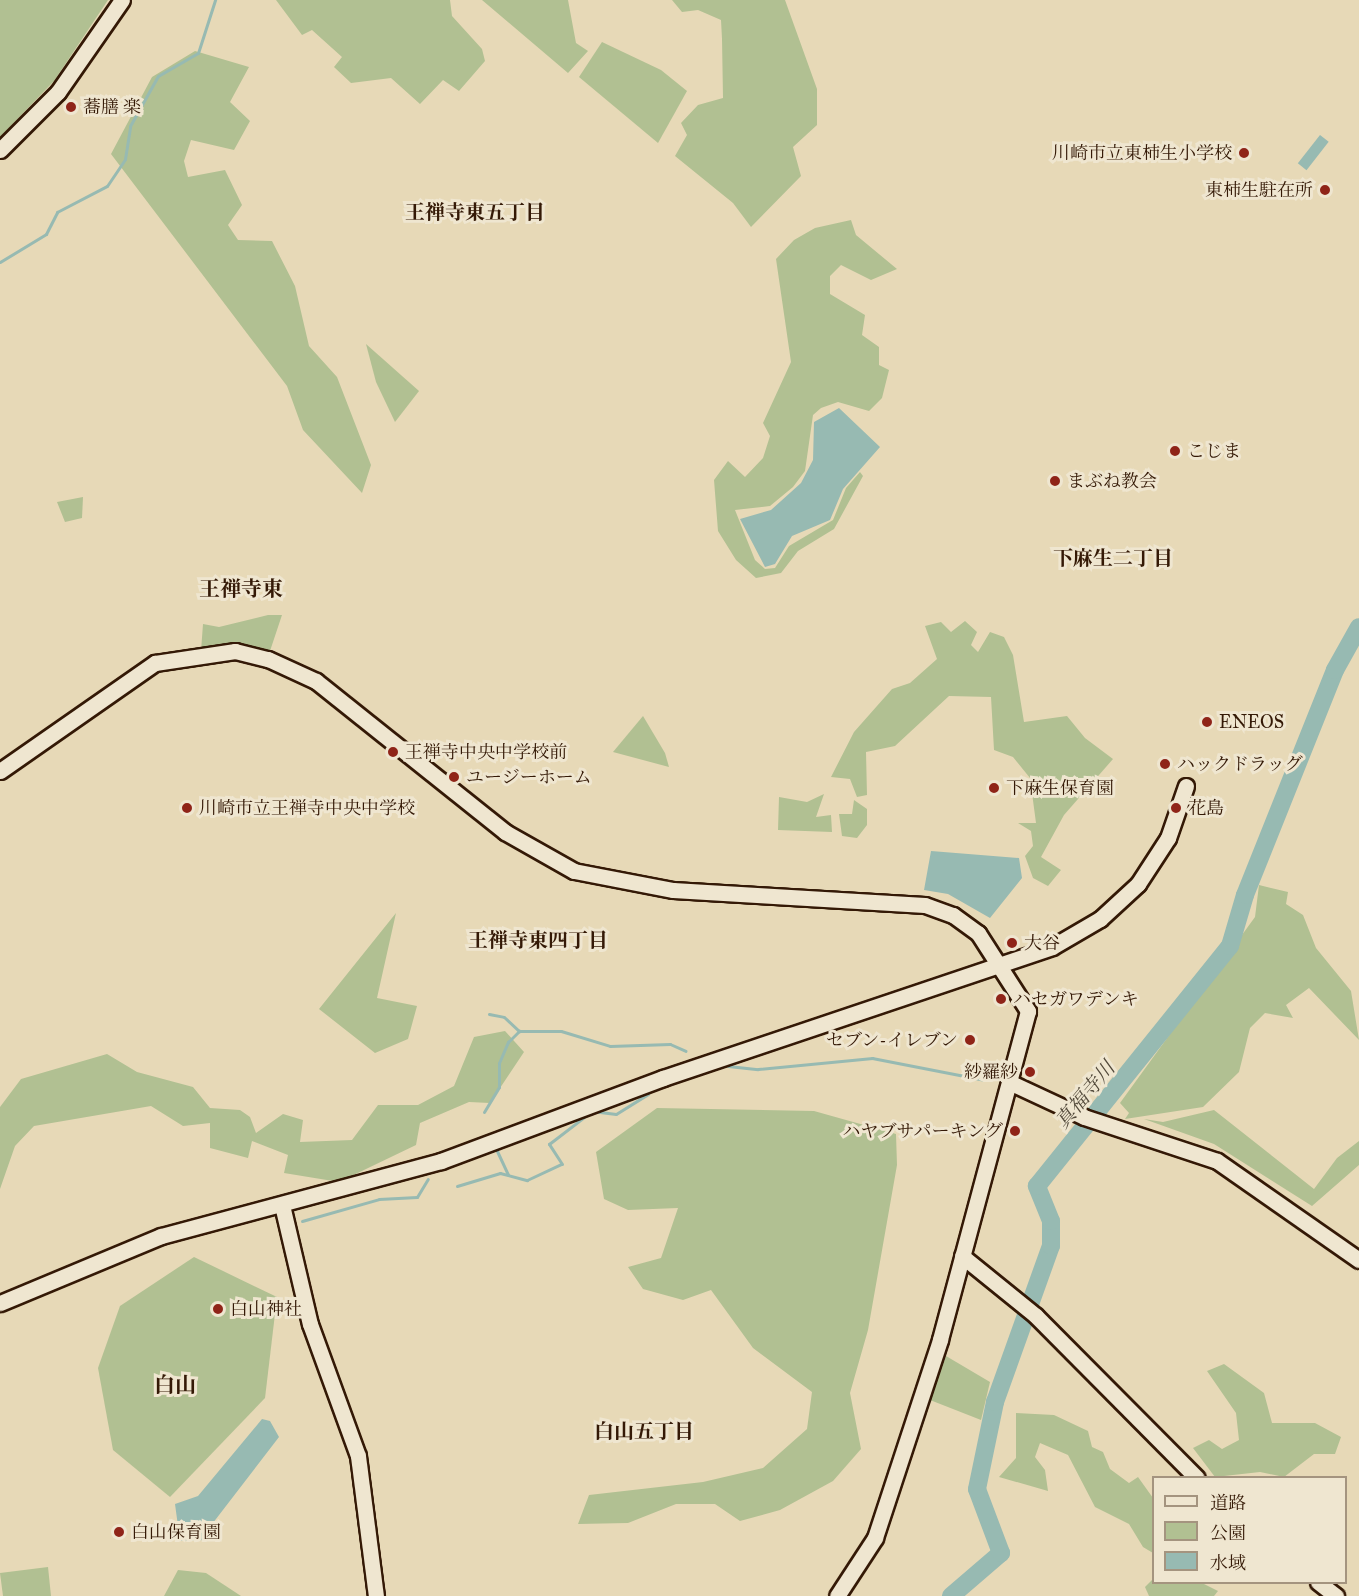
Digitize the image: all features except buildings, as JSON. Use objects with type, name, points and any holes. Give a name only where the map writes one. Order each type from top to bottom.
[{"type":"street","points":[[0,150],[58,92],[122,0]]},
{"type":"street","points":[[0,771],[145,669],[177,656],[235,651],[268,659],[316,681],[505,832],[574,871],[673,890],[925,905],[970,926],[1000,964],[1028,1011],[962,1256],[875,1538],[837,1596]]},
{"type":"street","points":[[0,1303],[161,1236],[441,1161],[663,1078],[1071,938],[1126,897],[1159,856],[1186,786]]},
{"type":"street","points":[[1009,1082],[1093,1120],[1216,1161],[1359,1260]]},
{"type":"street","points":[[282,1205],[310,1324],[358,1456],[376,1596]]},
{"type":"street","points":[[962,1256],[1032,1313],[1195,1476]]},
{"type":"street","points":[[1321,1584],[1336,1596]]},
{"type":"green space","points":[[0,0],[108,0],[54,81],[0,137]]},
{"type":"green space","points":[[276,0],[450,0],[452,16],[482,49],[485,61],[459,91],[443,80],[420,104],[391,78],[351,83],[334,67],[342,57],[312,30],[302,35]]},
{"type":"green space","points":[[482,0],[568,0],[576,43],[588,51],[568,73]]},
{"type":"green space","points":[[672,0],[785,0],[817,89],[817,125],[793,147],[801,176],[751,227],[733,203],[675,156],[687,135],[681,123],[698,105],[723,98],[722,39],[721,20],[698,10],[682,12]]},
{"type":"green space","points":[[602,42],[661,70],[687,91],[658,143],[579,77]]},
{"type":"green space","points":[[195,51],[249,67],[230,102],[250,121],[234,150],[191,140],[184,161],[188,177],[225,170],[242,205],[228,225],[238,240],[272,241],[295,286],[309,346],[337,377],[371,465],[362,493],[303,430],[287,386],[111,154],[152,77]]},
{"type":"green space","points":[[851,220],[856,235],[897,269],[871,280],[841,265],[830,276],[830,294],[865,315],[862,335],[879,347],[879,365],[889,370],[882,398],[869,411],[838,402],[821,408],[813,415],[805,471],[793,487],[770,506],[735,510],[755,560],[765,569],[775,568],[789,546],[833,520],[846,488],[860,472],[863,476],[834,529],[798,551],[781,573],[756,578],[736,560],[718,531],[714,480],[728,461],[745,477],[763,458],[770,436],[763,423],[791,362],[776,259],[794,240],[815,228]]},
{"type":"green space","points":[[366,344],[419,391],[395,422],[376,382]]},
{"type":"green space","points":[[83,497],[82,518],[65,522],[57,502]]},
{"type":"green space","points":[[268,615],[282,615],[268,657],[201,651],[203,624],[219,627]]},
{"type":"green space","points":[[965,621],[977,632],[971,645],[978,652],[990,632],[1004,637],[1013,655],[1024,722],[1067,716],[1085,738],[1113,759],[1064,815],[1041,857],[1061,870],[1048,886],[1033,878],[1025,856],[1033,846],[1031,831],[1018,823],[1036,823],[1030,778],[1013,757],[994,750],[991,697],[949,696],[895,746],[866,752],[867,795],[857,797],[850,779],[831,777],[854,732],[892,689],[910,683],[937,659],[925,626],[941,622],[951,632]]},
{"type":"green space","points":[[643,716],[665,753],[669,767],[613,752]]},
{"type":"green space","points":[[824,794],[816,817],[831,815],[832,832],[778,830],[779,797],[807,802]]},
{"type":"green space","points":[[854,800],[867,809],[867,825],[857,838],[842,836],[839,814],[852,814]]},
{"type":"green space","points":[[1259,885],[1288,892],[1286,904],[1303,915],[1316,948],[1351,991],[1359,1040],[1309,988],[1286,1005],[1293,1018],[1265,1013],[1250,1028],[1239,1072],[1203,1107],[1125,1119],[1129,1113],[1120,1103],[1255,917]]},
{"type":"green space","points":[[396,913],[377,998],[417,1006],[408,1039],[375,1053],[319,1009]]},
{"type":"green space","points":[[505,1031],[524,1052],[490,1103],[469,1102],[420,1123],[416,1145],[339,1182],[284,1173],[288,1155],[252,1141],[248,1158],[210,1148],[210,1123],[183,1126],[151,1106],[34,1126],[15,1146],[0,1189],[0,1107],[21,1079],[107,1054],[137,1072],[193,1087],[210,1108],[240,1110],[250,1117],[256,1133],[283,1114],[303,1120],[300,1142],[352,1140],[378,1105],[418,1105],[454,1086],[474,1037]]},
{"type":"green space","points":[[657,1108],[814,1111],[896,1134],[897,1165],[868,1330],[850,1393],[861,1449],[833,1481],[780,1510],[740,1521],[715,1504],[676,1504],[628,1523],[578,1524],[589,1495],[703,1482],[763,1468],[807,1429],[812,1392],[753,1348],[711,1290],[683,1300],[643,1289],[628,1267],[661,1258],[678,1208],[628,1210],[604,1199],[596,1152]]},
{"type":"green space","points":[[1214,1110],[1314,1189],[1337,1158],[1359,1141],[1359,1165],[1312,1206],[1214,1144],[1144,1119],[1163,1122]]},
{"type":"green space","points":[[194,1257],[277,1297],[265,1398],[170,1497],[113,1450],[98,1368],[120,1306]]},
{"type":"green space","points":[[946,1356],[990,1382],[981,1420],[930,1400]]},
{"type":"green space","points":[[1224,1364],[1264,1393],[1272,1423],[1315,1423],[1341,1437],[1335,1454],[1314,1454],[1285,1476],[1260,1472],[1214,1476],[1193,1448],[1209,1440],[1222,1449],[1239,1440],[1236,1413],[1207,1371]]},
{"type":"green space","points":[[1016,1413],[1054,1415],[1088,1431],[1092,1447],[1103,1452],[1110,1469],[1129,1483],[1138,1477],[1152,1497],[1152,1552],[1143,1547],[1129,1524],[1095,1507],[1068,1455],[1040,1443],[1035,1457],[1045,1470],[1048,1491],[999,1477],[1016,1458]]},
{"type":"green space","points":[[48,1567],[51,1596],[3,1596],[0,1573]]},
{"type":"green space","points":[[178,1570],[206,1573],[241,1596],[164,1596]]},
{"type":"green space","points":[[1152,1580],[1152,1584],[1204,1584],[1218,1591],[1214,1596],[1149,1596],[1145,1587]]},
{"type":"water","points":[[1320,135],[1329,142],[1307,170],[1298,163]]},
{"type":"water","points":[[839,408],[880,447],[843,489],[830,520],[792,536],[775,564],[765,567],[740,519],[771,510],[801,483],[813,460],[814,422]]},
{"type":"water","points":[[931,851],[1019,858],[1022,878],[990,918],[948,894],[924,890]]},
{"type":"water","points":[[262,1419],[270,1421],[279,1437],[206,1532],[206,1540],[180,1541],[175,1504],[198,1496]]},
{"type":"waterway","points":[[0,262],[46,234],[57,212],[107,186],[125,159],[130,126],[158,76],[198,53],[215,0]]},
{"type":"waterway","name":"真福寺川","points":[[951,1596],[1001,1553],[977,1489],[995,1402],[1051,1246],[1051,1221],[1037,1186],[1230,946],[1245,895],[1335,670],[1359,627]]},
{"type":"waterway","points":[[489,1014],[504,1017],[519,1031]]},
{"type":"waterway","points":[[484,1112],[499,1087],[499,1063],[508,1042],[519,1031],[561,1031],[610,1046],[670,1044],[686,1051]]},
{"type":"waterway","points":[[728,1066],[758,1069],[872,1058],[985,1080]]},
{"type":"waterway","points":[[457,1186],[500,1173],[527,1180],[562,1164],[549,1144],[592,1111],[616,1114],[648,1094]]},
{"type":"waterway","points":[[497,1151],[508,1175]]},
{"type":"waterway","points":[[302,1221],[379,1199],[417,1197],[428,1179]]},
{"type":"place","name":"蕎膳 楽","points":[[71,107]]},
{"type":"place","name":"川崎市立東柿生小学校","points":[[1244,153]]},
{"type":"place","name":"東柿生駐在所","points":[[1325,190]]},
{"type":"place","name":"こじま","points":[[1175,451]]},
{"type":"place","name":"まぶね教会","points":[[1055,481]]},
{"type":"place","name":"ENEOS","points":[[1207,722]]},
{"type":"place","name":"王禅寺中央中学校前","points":[[393,752]]},
{"type":"place","name":"ハックドラッグ","points":[[1165,764]]},
{"type":"place","name":"ユージーホーム","points":[[454,777]]},
{"type":"place","name":"下麻生保育園","points":[[994,788]]},
{"type":"place","name":"川崎市立王禅寺中央中学校","points":[[187,808]]},
{"type":"place","name":"花島","points":[[1176,808]]},
{"type":"place","name":"大谷","points":[[1012,943]]},
{"type":"place","name":"ハセガワデンキ","points":[[1001,999]]},
{"type":"place","name":"セブン-イレブン","points":[[970,1040]]},
{"type":"place","name":"紗羅紗","points":[[1030,1072]]},
{"type":"place","name":"ハヤブサパーキング","points":[[1015,1131]]},
{"type":"place","name":"白山神社","points":[[218,1309]]},
{"type":"place","name":"白山保育園","points":[[119,1532]]},
{"type":"district","name":"王禅寺東五丁目","points":[[475,212]]},
{"type":"district","name":"下麻生二丁目","points":[[1113,558]]},
{"type":"district","name":"王禅寺東","points":[[241,589]]},
{"type":"district","name":"王禅寺東四丁目","points":[[538,940]]},
{"type":"district","name":"白山","points":[[175,1385]]},
{"type":"district","name":"白山五丁目","points":[[644,1431]]}]
